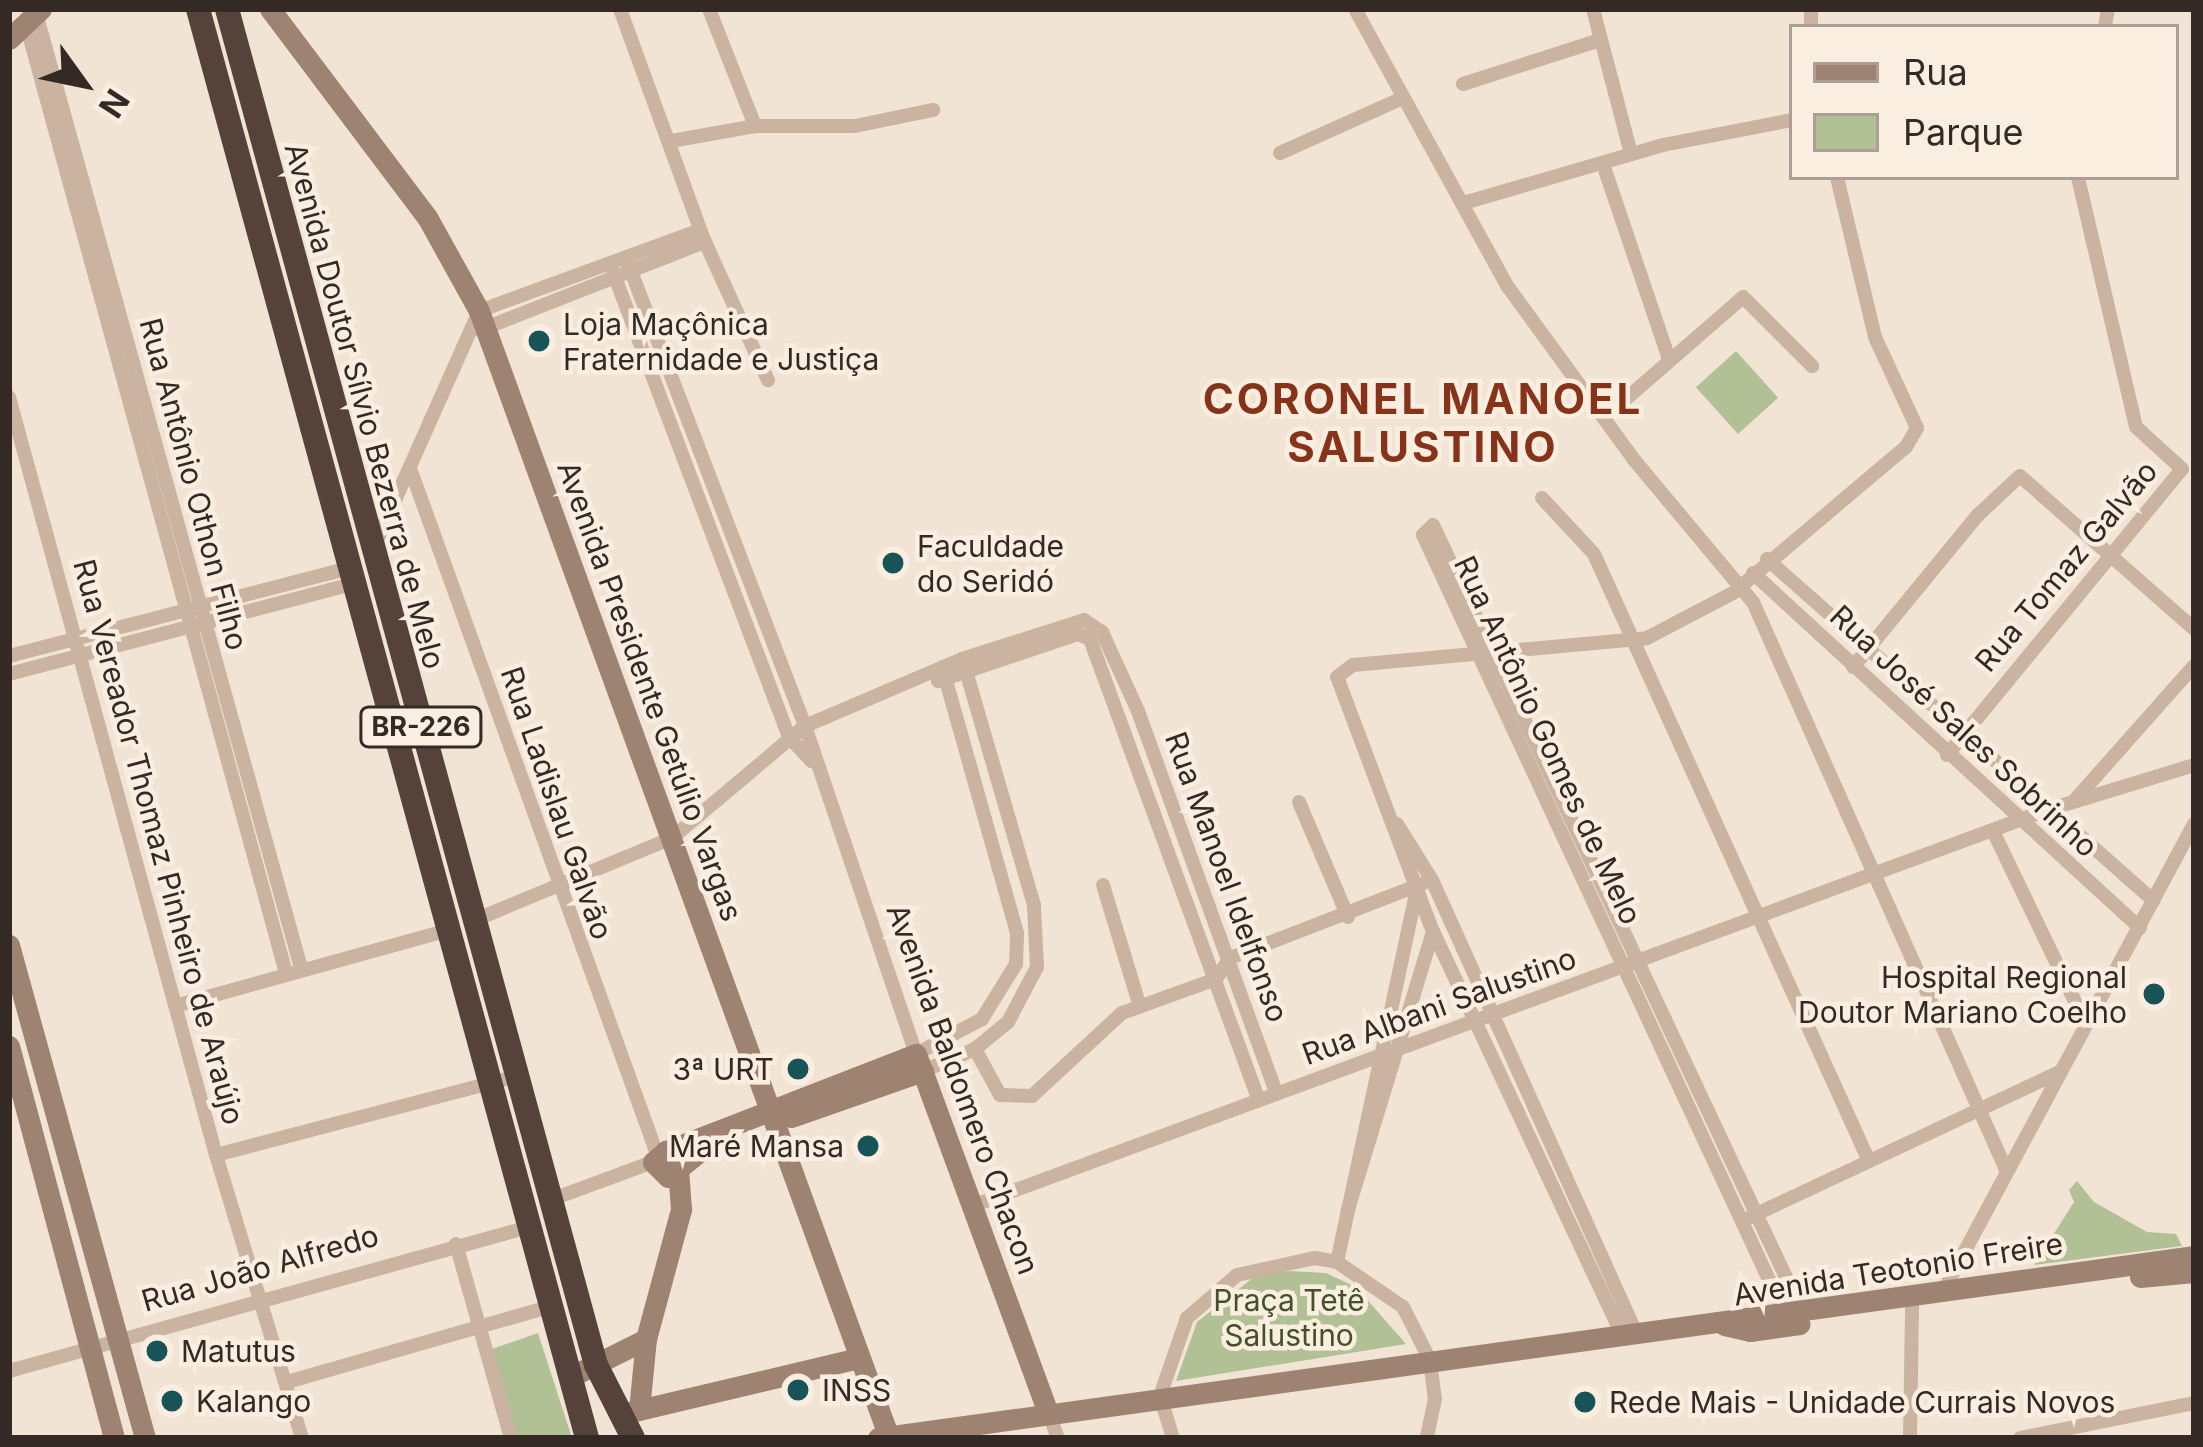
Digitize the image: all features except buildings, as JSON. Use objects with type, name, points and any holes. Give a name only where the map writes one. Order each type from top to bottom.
[{"type":"highway","name":"Avenida Doutor Sílvio Bezerra de Melo","points":[[198,9],[587,1438]]},
{"type":"highway","name":"Avenida Doutor Sílvio Bezerra de Melo","points":[[226,9],[596,1365],[631,1421]]},
{"type":"main road","name":"Avenida Presidente Getúlio Vargas","points":[[270,9],[427,217],[476,326],[673,838],[885,1437]]},
{"type":"main road","points":[[9,945],[13,978],[32,1031],[145,1438]]},
{"type":"main road","points":[[9,1042],[114,1438]]},
{"type":"main road","points":[[860,1358],[631,1421],[664,1256],[666,1163],[773,1116],[920,1063]]},
{"type":"main road","name":"Avenida Baldomero Chacon","points":[[920,1063],[1048,1412]]},
{"type":"main road","name":"Avenida Teotonio Freire","points":[[1724,1325],[1945,1288],[2194,1256]]},
{"type":"main road","name":"Avenida Teotonio Freire","points":[[1724,1325],[1750,1331],[2194,1272]]},
{"type":"main road","points":[[885,1437],[974,1430],[1048,1412],[1160,1396],[1724,1325]]},
{"type":"main road","points":[[572,1376],[646,1339]]},
{"type":"street","points":[[620,9],[702,236],[768,380]]},
{"type":"street","points":[[709,9],[755,126]]},
{"type":"street","points":[[1355,9],[1402,99],[1467,202],[1508,287],[1604,418],[1741,586],[1983,1107],[2007,1172]]},
{"type":"street","points":[[1593,9],[1631,154]]},
{"type":"street","name":"Rua Antônio Othon Filho","points":[[28,21],[294,970]]},
{"type":"street","points":[[1462,84],[1600,40]]},
{"type":"street","points":[[1280,153],[1402,99]]},
{"type":"street","points":[[671,141],[755,126],[855,126],[933,110]]},
{"type":"street","points":[[1467,202],[1604,167],[1631,154],[1789,121]]},
{"type":"street","points":[[1604,167],[1669,359]]},
{"type":"street","points":[[1632,1338],[1483,1018],[1433,932],[1397,824],[1337,682],[1345,667],[1635,642],[1741,586],[1767,559],[1917,436],[1875,337],[1838,180]]},
{"type":"street","name":"Rua Tomaz Galvão","points":[[1948,754],[2182,470],[2136,427],[2079,180]]},
{"type":"street","points":[[373,550],[476,326],[702,236]]},
{"type":"street","name":"Avenida Baldomero Chacon","points":[[620,268],[805,727],[811,760],[920,1063]]},
{"type":"street","name":"Avenida Baldomero Chacon","points":[[620,268],[789,736],[811,760]]},
{"type":"street","points":[[1604,418],[1743,297],[1811,366]]},
{"type":"street","name":"Rua Vereador Thomaz Pinheiro de Araújo","points":[[9,397],[216,1155],[302,1438]]},
{"type":"street","name":"Rua Ladislau Galvão","points":[[410,468],[558,886],[666,1163]]},
{"type":"street","points":[[1853,667],[2020,476],[2194,629]]},
{"type":"street","points":[[1542,498],[1588,544],[1868,1159]]},
{"type":"street","name":"Rua Antônio Gomes de Melo","points":[[1433,525],[1498,653],[1758,1213],[1793,1311],[1742,1221],[1423,535],[1433,525]]},
{"type":"street","name":"Rua José Sales Sobrinho","points":[[1767,559],[2154,901]]},
{"type":"street","name":"Rua José Sales Sobrinho","points":[[1753,573],[2018,821],[2140,928]]},
{"type":"street","points":[[9,656],[193,606],[351,576]]},
{"type":"street","points":[[9,674],[351,576]]},
{"type":"street","points":[[475,920],[673,838],[805,727],[964,666],[1082,634],[1116,684]]},
{"type":"street","points":[[920,1063],[975,1049],[1028,993],[1039,937],[964,666]]},
{"type":"street","points":[[2074,802],[2194,666]]},
{"type":"street","points":[[920,1063],[982,1019],[1016,964],[1017,932],[944,674]]},
{"type":"street","name":"Rua Manoel Idelfonso","points":[[1116,684],[1223,968],[1276,1093]]},
{"type":"street","name":"Rua Manoel Idelfonso","points":[[1116,684],[1223,968],[1258,1099]]},
{"type":"street","points":[[1523,749],[1539,742]]},
{"type":"street","name":"Rua Albani Salustino","points":[[975,1205],[2047,810],[2194,765]]},
{"type":"street","points":[[1299,802],[1348,917]]},
{"type":"street","points":[[1556,821],[1572,814]]},
{"type":"street","points":[[1397,824],[1432,880],[1483,1018]]},
{"type":"street","points":[[1945,1288],[2194,824]]},
{"type":"street","points":[[1993,831],[2086,1024]]},
{"type":"street","points":[[975,1049],[1000,1095],[1018,1100],[1048,1089],[1113,1020],[1432,880]]},
{"type":"street","points":[[1102,885],[1140,1007]]},
{"type":"street","points":[[1590,895],[1607,887]]},
{"type":"street","points":[[1337,1262],[1416,888]]},
{"type":"street","points":[[1433,932],[1451,924]]},
{"type":"street","points":[[176,1006],[449,930]]},
{"type":"street","points":[[1347,1214],[1433,932]]},
{"type":"street","points":[[9,1042],[32,1031]]},
{"type":"street","points":[[1669,1064],[1685,1057]]},
{"type":"street","points":[[1742,1221],[2060,1072]]},
{"type":"street","points":[[216,1155],[517,1076]]},
{"type":"street","points":[[1698,1127],[1714,1119]]},
{"type":"street","points":[[35,1141],[60,1133]]},
{"type":"street","points":[[550,1201],[666,1163]]},
{"type":"street","points":[[51,1199],[74,1191]]},
{"type":"street","points":[[58,1224],[81,1217]]},
{"type":"street","name":"Rua João Alfredo","points":[[9,1371],[529,1227]]},
{"type":"street","points":[[456,1244],[511,1438]]},
{"type":"street","points":[[1173,1438],[1160,1396],[1171,1348],[1211,1293],[1265,1265],[1337,1262],[1403,1307],[1430,1360],[1435,1399],[1427,1438]]},
{"type":"street","points":[[74,1284],[98,1276]]},
{"type":"street","points":[[287,1382],[552,1306]]},
{"type":"street","points":[[1910,1438],[1912,1307]]},
{"type":"street","points":[[2020,1438],[2194,1403]]},
{"type":"street","name":"Avenida Baldomero Chacon","points":[[1048,1412],[1058,1438]]},
{"type":"green space","points":[[1736,351],[1778,398],[1738,434],[1696,387]]},
{"type":"green space","points":[[2077,1181],[2094,1202],[2147,1232],[2176,1234],[2182,1246],[2034,1265],[2074,1202],[2069,1190]]},
{"type":"green space","name":"Praça Tetê Salustino","points":[[1290,1271],[1326,1273],[1356,1287],[1406,1344],[1176,1381],[1197,1322],[1254,1277]]},
{"type":"green space","points":[[538,1333],[572,1438],[514,1438],[489,1350]]},
{"type":"place","name":"Loja Maçônica Fraternidade e Justiça","points":[[539,341]]},
{"type":"place","name":"Faculdade do Seridó","points":[[893,563]]},
{"type":"place","name":"Hospital Regional Doutor Mariano Coelho","points":[[2154,994]]},
{"type":"place","name":"3ª URT","points":[[798,1069]]},
{"type":"place","name":"Maré Mansa","points":[[868,1146]]},
{"type":"place","name":"Matutus","points":[[157,1351]]},
{"type":"place","name":"INSS","points":[[798,1390]]},
{"type":"place","name":"Kalango","points":[[172,1401]]},
{"type":"place","name":"Rede Mais - Unidade Currais Novos","points":[[1585,1402]]},
{"type":"district","name":"CORONEL MANOEL SALUSTINO","points":[[1423,423]]}]
